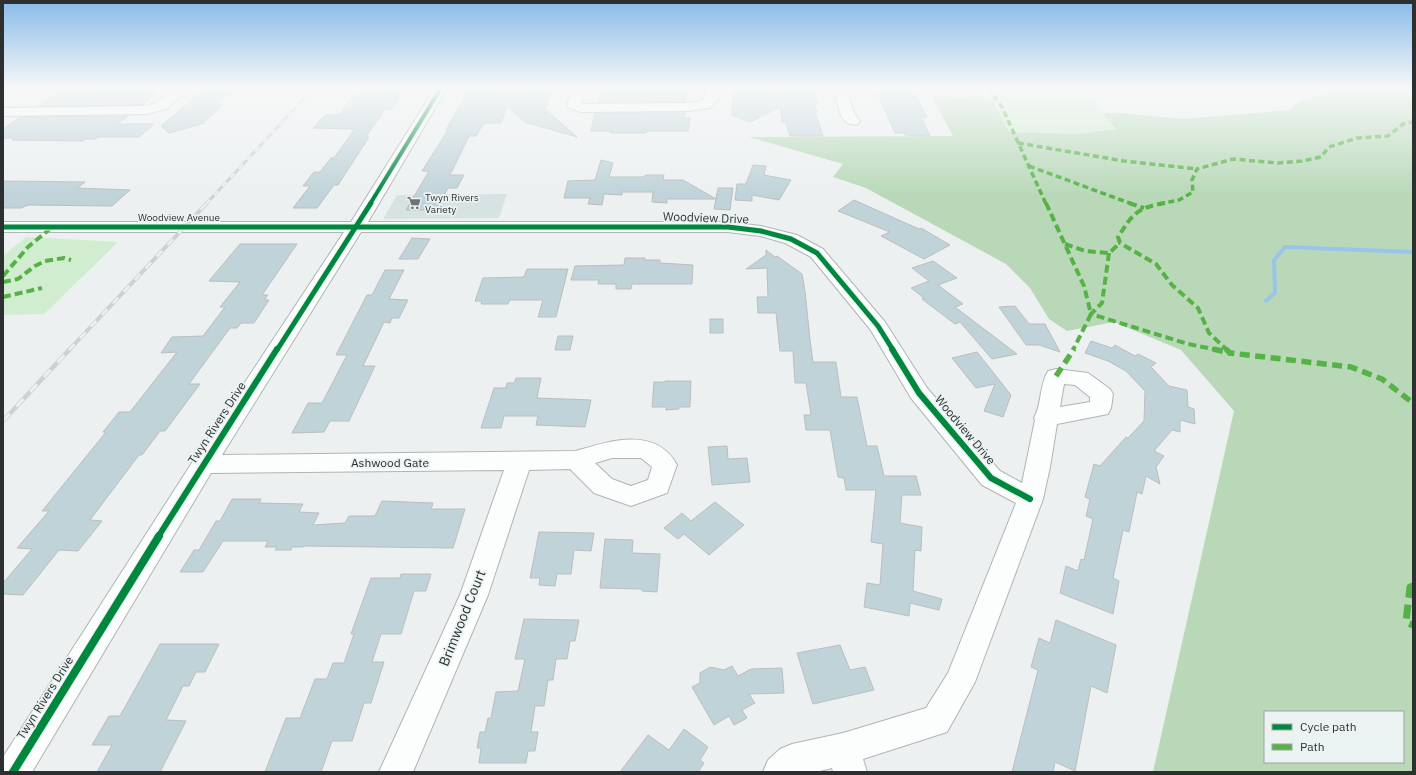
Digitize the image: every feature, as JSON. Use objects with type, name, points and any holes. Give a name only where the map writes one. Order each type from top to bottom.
[{"type":"street","name":"Twyn Rivers Drive","points":[[12,772],[204,464],[356,227],[419,124]]},
{"type":"street","name":"Woodview Avenue","points":[[3,227],[356,227]]},
{"type":"street","name":"Woodview Drive","points":[[356,227],[728,227],[761,231],[791,239],[817,253],[873,320],[919,393],[991,478],[1030,499]]},
{"type":"street","points":[[780,772],[792,761],[846,761],[936,721],[960,682],[1030,499],[1038,467],[1045,418]]},
{"type":"street","name":"Ashwood Gate","points":[[204,464],[519,462],[576,460]]},
{"type":"street","name":"Brimwood Court","points":[[396,772],[474,596],[519,462]]},
{"type":"shaded area","points":[[507,194],[499,218],[383,219],[397,195]]},
{"type":"green space","points":[[947,124],[1005,124],[1009,132],[1079,134],[1116,129],[1112,124],[1413,124],[1413,772],[1153,772],[1234,411],[1181,350],[1114,322],[1067,331],[1049,319],[1030,288],[1006,264],[866,188],[833,177],[843,164],[749,137],[953,136]]},
{"type":"green space","points":[[1005,124],[1112,124],[1116,129],[1079,134],[1009,132]]},
{"type":"green space","points":[[26,237],[118,242],[44,314],[3,315],[3,256]]},
{"type":"building","points":[[10,124],[154,124],[139,137],[98,137],[95,139],[85,139],[83,141],[12,140],[15,138],[3,138],[3,129]]},
{"type":"building","points":[[163,124],[201,124],[169,133],[161,126]]},
{"type":"building","points":[[317,124],[375,124],[366,137],[369,137],[338,185],[334,185],[317,208],[293,208],[310,186],[303,186],[314,172],[320,172],[331,158],[334,158],[355,129],[313,128]]},
{"type":"building","points":[[449,124],[483,124],[476,136],[469,136],[450,175],[464,175],[457,188],[448,188],[436,210],[406,210],[429,171],[422,171],[448,130],[446,130]]},
{"type":"building","points":[[533,124],[562,124],[577,137]]},
{"type":"building","points":[[593,124],[689,124],[688,131],[610,133],[610,131],[591,131]]},
{"type":"building","points":[[787,124],[819,124],[823,136],[790,136]]},
{"type":"building","points":[[891,124],[924,124],[930,136],[905,135],[904,133],[895,133]]},
{"type":"building","points":[[601,160],[613,163],[609,177],[643,177],[646,175],[664,175],[663,180],[683,180],[716,199],[667,199],[667,203],[652,202],[653,192],[622,192],[622,195],[604,194],[602,205],[588,204],[590,198],[564,198],[568,181],[595,180]]},
{"type":"building","points":[[753,165],[766,166],[764,175],[791,180],[779,200],[752,195],[752,201],[735,200],[737,184],[746,184]]},
{"type":"building","points":[[3,181],[85,182],[77,188],[130,190],[112,206],[28,205],[21,208],[3,208]]},
{"type":"building","points":[[718,188],[733,188],[730,210],[714,209]]},
{"type":"building","points":[[854,200],[919,229],[921,228],[950,245],[924,259],[881,236],[890,232],[838,211]]},
{"type":"building","points":[[412,238],[430,239],[418,259],[399,259]]},
{"type":"building","points":[[240,244],[297,244],[262,295],[268,295],[264,300],[269,300],[254,323],[241,323],[237,328],[230,328],[189,384],[200,384],[165,431],[160,431],[142,455],[139,455],[90,520],[102,521],[78,551],[59,550],[23,595],[3,594],[3,583],[32,549],[17,548],[49,511],[42,511],[106,432],[103,432],[119,412],[130,412],[177,352],[161,353],[172,337],[203,336],[225,307],[220,307],[240,282],[209,281]]},
{"type":"building","points":[[766,250],[802,274],[813,362],[836,362],[841,397],[857,397],[867,446],[877,446],[884,476],[916,476],[921,495],[902,495],[900,523],[922,527],[921,551],[915,550],[913,591],[942,599],[939,610],[910,603],[909,616],[864,607],[867,583],[880,585],[883,544],[871,542],[876,490],[846,490],[844,478],[838,477],[830,430],[806,430],[804,415],[811,415],[806,383],[795,383],[793,351],[780,351],[776,313],[758,313],[757,297],[768,297],[767,268],[746,269],[766,255]]},
{"type":"building","points":[[625,258],[645,258],[645,260],[660,260],[660,263],[693,265],[692,284],[632,284],[631,289],[616,289],[616,284],[598,284],[599,280],[571,280],[575,266],[624,265]]},
{"type":"building","points":[[933,261],[957,278],[938,285],[963,304],[955,307],[1017,354],[992,359],[960,322],[955,324],[922,299],[924,298],[911,288],[929,281],[912,268]]},
{"type":"building","points":[[527,269],[568,269],[556,317],[538,317],[543,300],[510,300],[508,304],[481,304],[482,301],[475,301],[483,278],[524,277]]},
{"type":"building","points":[[385,270],[404,270],[389,299],[408,300],[399,318],[392,318],[390,323],[384,322],[363,366],[375,366],[349,421],[330,421],[324,432],[292,433],[308,403],[322,403],[347,355],[336,355],[367,295],[372,295]]},
{"type":"building","points":[[1015,306],[1029,324],[1045,324],[1060,352],[1039,345],[1026,345],[999,307]]},
{"type":"building","points":[[710,319],[723,319],[723,333],[710,333]]},
{"type":"building","points":[[558,336],[573,336],[570,350],[555,350]]},
{"type":"building","points":[[1091,341],[1112,348],[1115,345],[1135,356],[1138,354],[1156,363],[1151,367],[1169,386],[1187,390],[1188,407],[1194,409],[1195,424],[1180,420],[1180,432],[1172,430],[1154,451],[1164,456],[1156,467],[1160,484],[1146,476],[1142,494],[1137,492],[1129,532],[1123,530],[1113,578],[1119,581],[1113,614],[1060,593],[1066,566],[1078,571],[1081,559],[1084,560],[1093,519],[1086,516],[1090,499],[1085,497],[1094,464],[1100,466],[1126,437],[1128,438],[1144,421],[1145,391],[1126,371],[1108,361],[1085,353]]},
{"type":"building","points":[[977,352],[1011,395],[1003,417],[984,411],[995,384],[976,388],[952,358]]},
{"type":"building","points":[[516,378],[541,378],[537,398],[591,400],[585,427],[536,425],[538,416],[504,416],[501,428],[481,428],[494,388],[506,388],[507,383],[514,383]]},
{"type":"building","points":[[691,381],[690,407],[679,407],[679,409],[666,410],[666,407],[652,407],[654,382]]},
{"type":"building","points":[[727,446],[728,459],[747,458],[750,482],[712,485],[708,447]]},
{"type":"building","points":[[232,499],[261,499],[259,503],[303,504],[299,512],[319,513],[313,525],[345,523],[349,516],[375,516],[382,501],[433,503],[431,509],[465,509],[453,548],[304,546],[292,547],[291,550],[275,550],[277,547],[265,547],[268,541],[223,541],[203,572],[180,572],[194,550],[199,550],[216,521],[220,521]]},
{"type":"building","points":[[715,502],[744,525],[709,555],[684,534],[678,539],[664,528],[682,513],[691,521]]},
{"type":"building","points":[[539,532],[594,533],[591,551],[574,550],[571,574],[557,574],[555,586],[539,585],[540,578],[530,578]]},
{"type":"building","points":[[605,539],[633,540],[632,553],[660,554],[657,592],[642,591],[642,589],[600,588]]},
{"type":"building","points":[[401,574],[431,574],[426,591],[414,591],[401,634],[381,634],[372,662],[384,662],[371,703],[364,703],[352,741],[332,741],[321,772],[265,772],[286,718],[300,718],[315,679],[327,679],[333,663],[344,663],[354,634],[351,634],[371,578],[400,578]]},
{"type":"building","points":[[524,619],[579,620],[575,641],[570,641],[567,659],[556,659],[553,680],[548,680],[544,706],[535,706],[531,732],[538,732],[535,751],[528,751],[526,763],[479,763],[481,748],[477,748],[480,732],[485,732],[488,718],[491,718],[496,692],[518,691],[525,659],[515,659]]},
{"type":"building","points":[[1056,620],[1116,645],[1107,693],[1091,686],[1075,771],[1055,762],[1053,772],[1012,772],[1038,670],[1031,667],[1039,638],[1050,643]]},
{"type":"building","points":[[160,644],[219,644],[205,672],[196,672],[189,686],[183,686],[166,720],[186,721],[160,772],[97,772],[112,745],[92,745],[109,716],[120,716]]},
{"type":"building","points":[[840,645],[850,670],[865,667],[874,690],[813,704],[797,653]]},
{"type":"building","points":[[732,666],[738,676],[751,669],[782,668],[784,693],[749,694],[755,703],[742,710],[747,718],[734,725],[729,716],[714,725],[692,687],[700,683],[700,673],[710,667],[724,670]]},
{"type":"building","points":[[684,729],[708,747],[700,760],[704,763],[698,772],[620,772],[648,735],[669,750]]},
{"type":"waterway","points":[[1266,301],[1275,293],[1274,260],[1285,247],[1413,252]]},
{"type":"railway","points":[[206,204],[280,124]]},
{"type":"railway","points":[[69,350],[207,203]]},
{"type":"railway","points":[[3,421],[70,349]]},
{"type":"marked path","points":[[1010,124],[1084,286],[1091,314],[1074,349],[1056,376]]},
{"type":"marked path","points":[[1403,124],[1388,136],[1357,138],[1329,147],[1321,157],[1302,161],[1278,163],[1233,159],[1197,169],[1192,180],[1193,192],[1179,200],[1151,205],[1133,214],[1118,237],[1120,243],[1156,264],[1172,285],[1198,308],[1209,333],[1230,353],[1351,367],[1382,379],[1413,403]]},
{"type":"marked path","points":[[1018,143],[1124,161],[1197,169]]},
{"type":"marked path","points":[[1029,166],[1144,208]]},
{"type":"marked path","points":[[3,276],[28,247],[51,228]]},
{"type":"marked path","points":[[1065,244],[1085,251],[1109,253],[1120,243]]},
{"type":"marked path","points":[[1109,253],[1102,303],[1091,314],[1188,344],[1230,353]]},
{"type":"marked path","points":[[3,282],[18,279],[35,266],[45,261],[64,258],[71,260]]},
{"type":"marked path","points":[[3,297],[42,288]]},
{"type":"marked path","points":[[1413,586],[1410,587],[1406,622],[1413,625]]},
{"type":"cycle path","points":[[13,772],[204,464],[356,227],[419,124]]},
{"type":"cycle path","points":[[3,227],[728,227],[761,231],[791,239],[817,253],[878,326],[919,393],[991,478],[1030,499]]},
{"type":"place","name":"Twyn Rivers Variety","points":[[414,203]]}]
